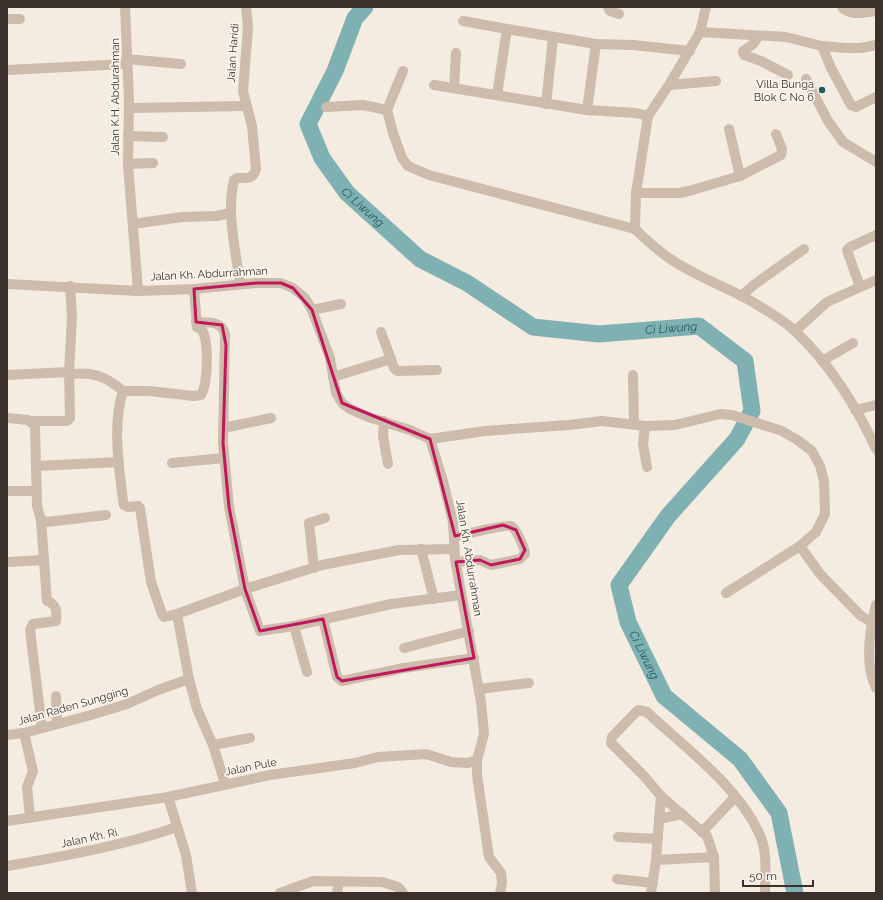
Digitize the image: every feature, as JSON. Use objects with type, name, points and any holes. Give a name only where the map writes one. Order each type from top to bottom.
[{"type":"street","name":"Jalan K.H. Abdurahman","points":[[125,7],[129,108],[128,164],[138,290]]},
{"type":"street","name":"Jalan Haridi","points":[[231,213],[234,180],[237,178],[249,178],[254,175],[256,169],[252,126],[243,91],[248,27],[246,7]]},
{"type":"street","points":[[608,7],[610,10],[619,14]]},
{"type":"street","points":[[635,229],[636,194],[648,116],[669,85],[700,32],[706,7]]},
{"type":"street","points":[[842,7],[844,10],[854,13],[876,11]]},
{"type":"street","points":[[7,19],[20,19]]},
{"type":"street","points":[[463,21],[554,38],[596,44],[633,45],[690,50]]},
{"type":"street","points":[[497,95],[507,29]]},
{"type":"street","points":[[700,32],[786,37],[822,46],[861,48],[876,45]]},
{"type":"street","points":[[759,36],[753,44],[743,51],[744,54],[788,75]]},
{"type":"street","points":[[546,104],[554,38]]},
{"type":"street","points":[[587,110],[596,44]]},
{"type":"street","points":[[822,46],[831,68],[851,105],[856,107],[876,97]]},
{"type":"street","points":[[454,88],[456,53]]},
{"type":"street","points":[[7,70],[126,61],[182,64]]},
{"type":"street","points":[[403,71],[387,110],[396,144],[402,158],[408,166],[429,175],[635,229],[666,256],[689,271],[756,304],[795,331],[822,362],[855,410],[865,425],[876,449]]},
{"type":"street","points":[[806,79],[828,121],[842,142],[876,162]]},
{"type":"street","points":[[669,85],[716,81]]},
{"type":"street","points":[[434,85],[587,110],[636,113],[648,116]]},
{"type":"street","points":[[129,108],[246,103]]},
{"type":"street","points":[[326,107],[363,105],[387,110]]},
{"type":"street","points":[[728,129],[740,176]]},
{"type":"street","points":[[636,194],[679,193],[740,176],[781,155],[782,150],[776,134]]},
{"type":"street","points":[[128,136],[163,137]]},
{"type":"street","points":[[128,164],[154,163]]},
{"type":"street","points":[[133,224],[182,217],[216,216],[231,213],[240,284]]},
{"type":"street","points":[[860,287],[847,250],[850,247],[876,235]]},
{"type":"street","points":[[741,296],[755,284],[804,249]]},
{"type":"street","points":[[795,331],[827,302],[876,280]]},
{"type":"street","name":"Jalan Kh. Abdurrahman","points":[[7,284],[138,290],[194,289],[240,284],[281,283],[293,288],[305,298],[312,310],[330,358],[336,393],[342,404],[350,409],[410,430],[430,439],[443,481],[455,536],[454,549],[456,562],[479,689],[484,734],[478,760],[478,781],[489,857],[501,873],[502,883],[500,893]]},
{"type":"street","points":[[7,418],[31,421],[69,420],[68,373],[72,317],[70,286]]},
{"type":"street","points":[[194,289],[197,327]]},
{"type":"street","points":[[312,310],[341,304]]},
{"type":"street","points":[[197,327],[209,322],[223,328],[226,345],[223,428],[224,458],[230,507],[245,589],[260,631],[294,626],[391,604],[462,595]]},
{"type":"street","points":[[7,375],[68,373],[97,374],[114,383],[123,391],[149,391],[198,396],[203,392],[205,383],[206,338],[202,330],[197,327]]},
{"type":"street","points":[[381,332],[390,359],[397,372],[436,370]]},
{"type":"street","points":[[822,362],[853,343]]},
{"type":"street","points":[[333,377],[390,359]]},
{"type":"street","points":[[632,375],[647,467]]},
{"type":"street","points":[[205,383],[224,384]]},
{"type":"street","points":[[123,391],[117,427],[124,505],[128,507],[138,506],[140,508],[151,582],[164,617],[169,617],[245,589],[322,565],[380,553],[421,549],[454,549]]},
{"type":"street","points":[[855,410],[876,405]]},
{"type":"street","points":[[430,439],[485,431],[602,421],[639,425],[675,425],[720,414],[732,416],[782,432],[800,440],[812,451],[820,466],[824,481],[825,514],[816,532],[800,546],[726,593]]},
{"type":"street","points":[[223,428],[271,418]]},
{"type":"street","points":[[31,421],[35,426],[37,506],[41,520],[47,601],[52,603],[55,607],[56,621],[33,624],[30,630],[42,728]]},
{"type":"street","points":[[384,421],[383,436],[388,464]]},
{"type":"street","points":[[172,463],[224,458]]},
{"type":"street","points":[[36,466],[119,462]]},
{"type":"street","points":[[7,491],[37,491]]},
{"type":"street","points":[[41,520],[47,522],[106,515]]},
{"type":"street","points":[[314,568],[309,523],[325,518]]},
{"type":"street","points":[[455,536],[482,532],[504,525],[511,526],[516,530],[525,550],[525,554],[520,559],[491,565],[480,560],[456,562]]},
{"type":"street","points":[[800,546],[820,574],[861,616],[873,623]]},
{"type":"street","points":[[421,549],[434,599]]},
{"type":"street","points":[[7,562],[44,560]]},
{"type":"street","points":[[876,605],[869,654],[873,682],[876,688]]},
{"type":"street","points":[[178,614],[189,679],[197,709],[213,745],[225,784]]},
{"type":"street","points":[[323,620],[337,677],[342,681],[404,668],[474,658]]},
{"type":"street","points":[[294,626],[307,672]]},
{"type":"street","points":[[404,648],[469,631]]},
{"type":"street","name":"Jalan Raden Sungging","points":[[7,735],[24,733],[127,704],[158,690],[189,679]]},
{"type":"street","points":[[479,689],[529,684]]},
{"type":"street","points":[[56,696],[57,723]]},
{"type":"street","points":[[715,893],[714,857],[710,841],[702,832],[661,796],[610,741],[638,710],[647,712],[718,778],[746,812],[760,833],[765,853],[765,893]]},
{"type":"street","points":[[24,733],[33,771],[27,786],[30,817]]},
{"type":"street","points":[[213,745],[250,738]]},
{"type":"street","name":"Jalan Pule","points":[[7,821],[168,797],[270,775],[355,763],[378,757],[426,754],[451,762],[468,763],[478,760]]},
{"type":"street","points":[[617,879],[652,888],[656,860],[661,796]]},
{"type":"street","points":[[168,797],[186,855],[192,893]]},
{"type":"street","points":[[702,832],[735,798]]},
{"type":"street","points":[[660,819],[682,814]]},
{"type":"street","name":"Jalan Kh. Ri.","points":[[7,866],[114,845],[177,827]]},
{"type":"street","points":[[618,837],[658,839]]},
{"type":"street","points":[[656,860],[714,857]]},
{"type":"street","points":[[280,893],[302,889],[313,881],[382,882],[398,887],[403,893]]},
{"type":"street","points":[[337,893],[339,882]]},
{"type":"highlighted area","points":[[257,283],[281,283],[293,288],[312,310],[342,403],[430,439],[455,536],[503,525],[516,530],[525,550],[520,559],[491,565],[480,560],[456,562],[474,658],[342,681],[337,677],[323,619],[260,631],[245,589],[229,507],[223,443],[226,345],[222,325],[196,322],[194,289]]},
{"type":"waterway","name":"Ci Liwung","points":[[365,7],[355,18],[335,71],[308,124],[322,158],[347,193],[420,259],[467,283],[533,327],[599,334],[699,326],[745,361],[752,411],[737,439],[668,516],[619,585],[628,622],[664,696],[740,759],[779,813],[795,893]]},
{"type":"place","name":"Villa Bunga Blok C No 6","points":[[822,90]]}]
